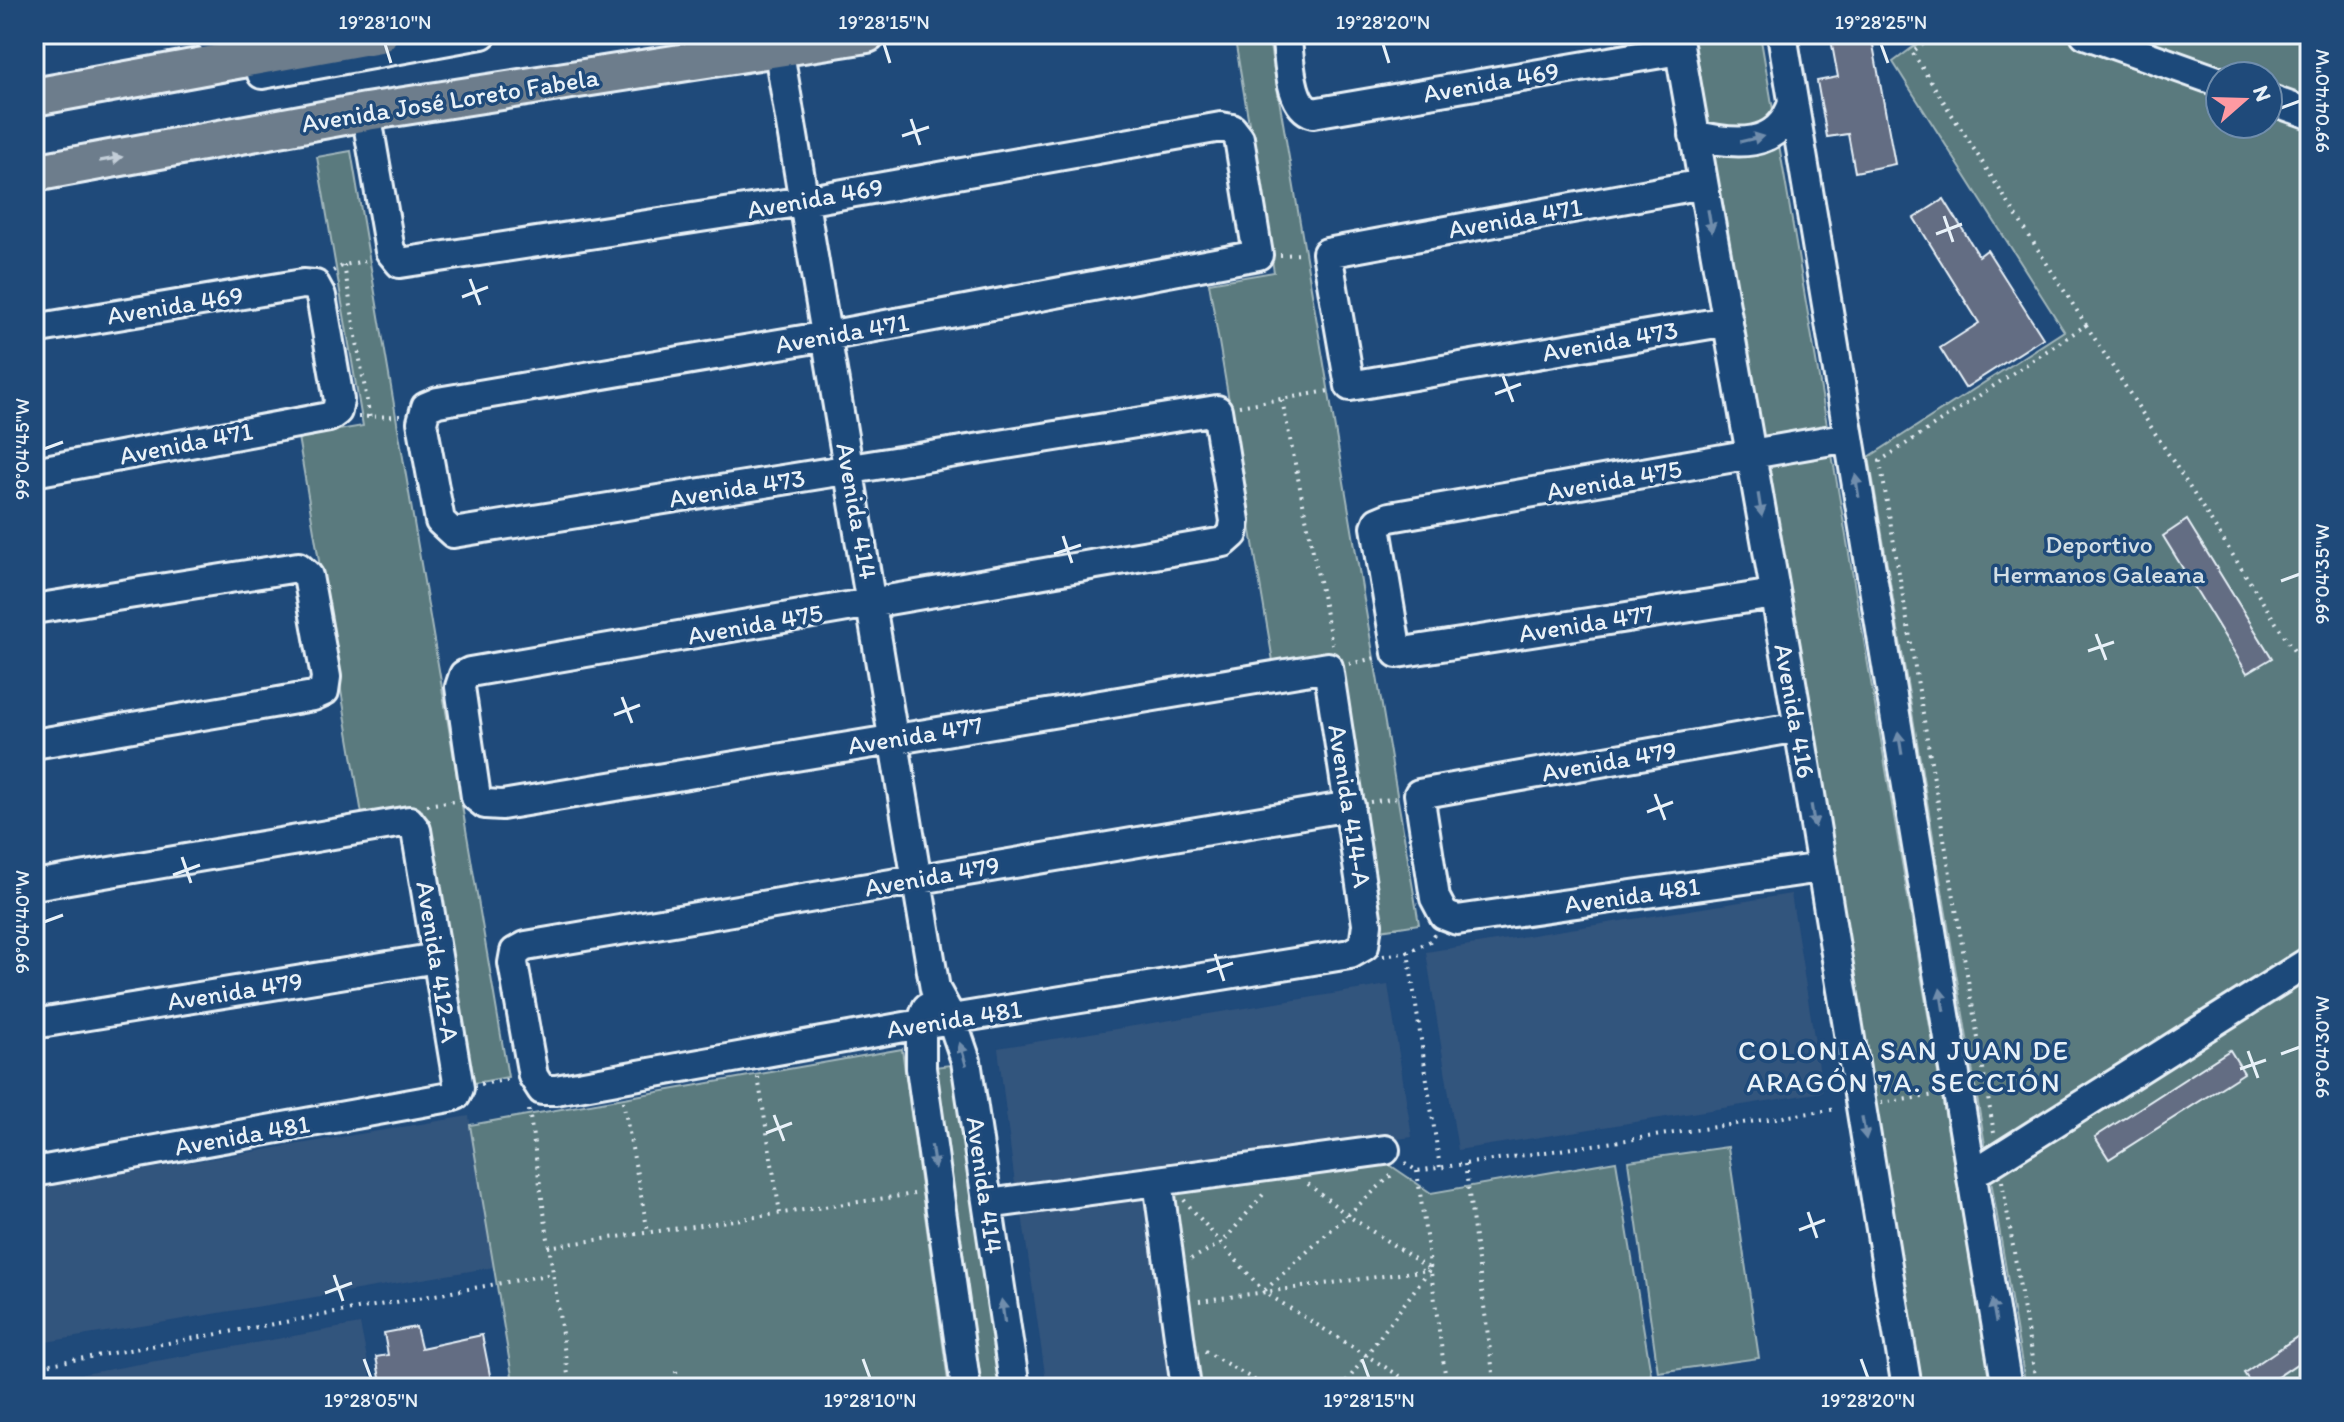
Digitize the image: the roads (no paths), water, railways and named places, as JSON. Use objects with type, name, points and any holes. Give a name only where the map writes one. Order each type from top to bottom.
[{"type":"main road","points":[[34,97],[219,47],[379,34]]},
{"type":"main road","name":"Avenida José Loreto Fabela","points":[[34,173],[778,41],[867,34]]},
{"type":"street","points":[[34,115],[482,34]]},
{"type":"street","name":"Avenida 469","points":[[1286,34],[1296,99],[1303,109],[1313,113],[1678,42]]},
{"type":"street","points":[[1782,34],[2007,1388]]},
{"type":"street","points":[[2085,34],[2204,76]]},
{"type":"street","name":"Avenida 414","points":[[778,41],[935,989],[952,1020],[966,1061],[1015,1388]]},
{"type":"street","name":"Avenida 416","points":[[1678,42],[1799,727],[1907,1388]]},
{"type":"street","points":[[1694,135],[1723,142],[1747,142],[1769,135],[1788,121],[1793,103]]},
{"type":"street","points":[[2284,105],[2310,114]]},
{"type":"street","name":"Avenida 469","points":[[366,112],[394,259],[406,263],[804,201],[1221,127],[1232,129],[1239,138],[1258,255]]},
{"type":"street","name":"Avenida 471","points":[[1350,386],[1327,253],[1703,184]]},
{"type":"street","name":"Avenida 471","points":[[447,531],[440,521],[424,411],[438,402],[827,336],[1258,255]]},
{"type":"street","name":"Avenida 469","points":[[34,329],[303,284],[315,285],[321,296],[339,400],[337,411]]},
{"type":"street","name":"Avenida 473","points":[[1350,386],[1728,321]]},
{"type":"street","name":"Avenida 473","points":[[447,531],[458,533],[1217,410],[1235,521],[1233,534]]},
{"type":"street","name":"Avenida 471","points":[[34,472],[329,417],[337,411]]},
{"type":"street","name":"Avenida 475","points":[[1397,653],[1376,533],[1378,522],[1849,437]]},
{"type":"street","name":"Avenida 475","points":[[489,801],[460,687],[464,675],[1224,542],[1233,534]]},
{"type":"street","points":[[34,609],[290,566],[304,569],[326,677],[324,691],[313,696],[34,744]]},
{"type":"street","name":"Avenida 477","points":[[1397,653],[1774,594]]},
{"type":"street","name":"Avenida 477","points":[[489,801],[1332,666]]},
{"type":"street","name":"Avenida 414-A","points":[[1332,666],[1367,924],[1364,946]]},
{"type":"street","name":"Avenida 479","points":[[1444,915],[1435,898],[1419,794],[1799,727]]},
{"type":"street","name":"Avenida 479","points":[[537,1083],[513,963],[515,952],[526,946],[1350,806]]},
{"type":"street","name":"Avenida 412-A","points":[[34,885],[405,820],[412,823],[437,958],[454,1092]]},
{"type":"street","name":"Avenida 481","points":[[1444,915],[1457,920],[1821,868]]},
{"type":"street","name":"Avenida 481","points":[[537,1083],[619,1079],[921,1024],[1350,954],[1364,946]]},
{"type":"street","name":"Avenida 479","points":[[34,1024],[437,958]]},
{"type":"street","points":[[1991,1163],[2310,961]]},
{"type":"street","name":"Avenida 414","points":[[935,989],[921,1024],[921,1068],[966,1388]]},
{"type":"street","name":"Avenida 481","points":[[34,1172],[454,1092]]},
{"type":"street","points":[[988,1204],[1290,1163],[1395,1156]]},
{"type":"street","points":[[1162,1180],[1186,1388]]},
{"type":"district","name":"COLONIA SAN JUAN DE ARAGÓN 7A. SECCIÓN","points":[[1904,1066]]},
{"type":"park label","name":"Deportivo Hermanos Galeana","points":[[2099,559]]}]
